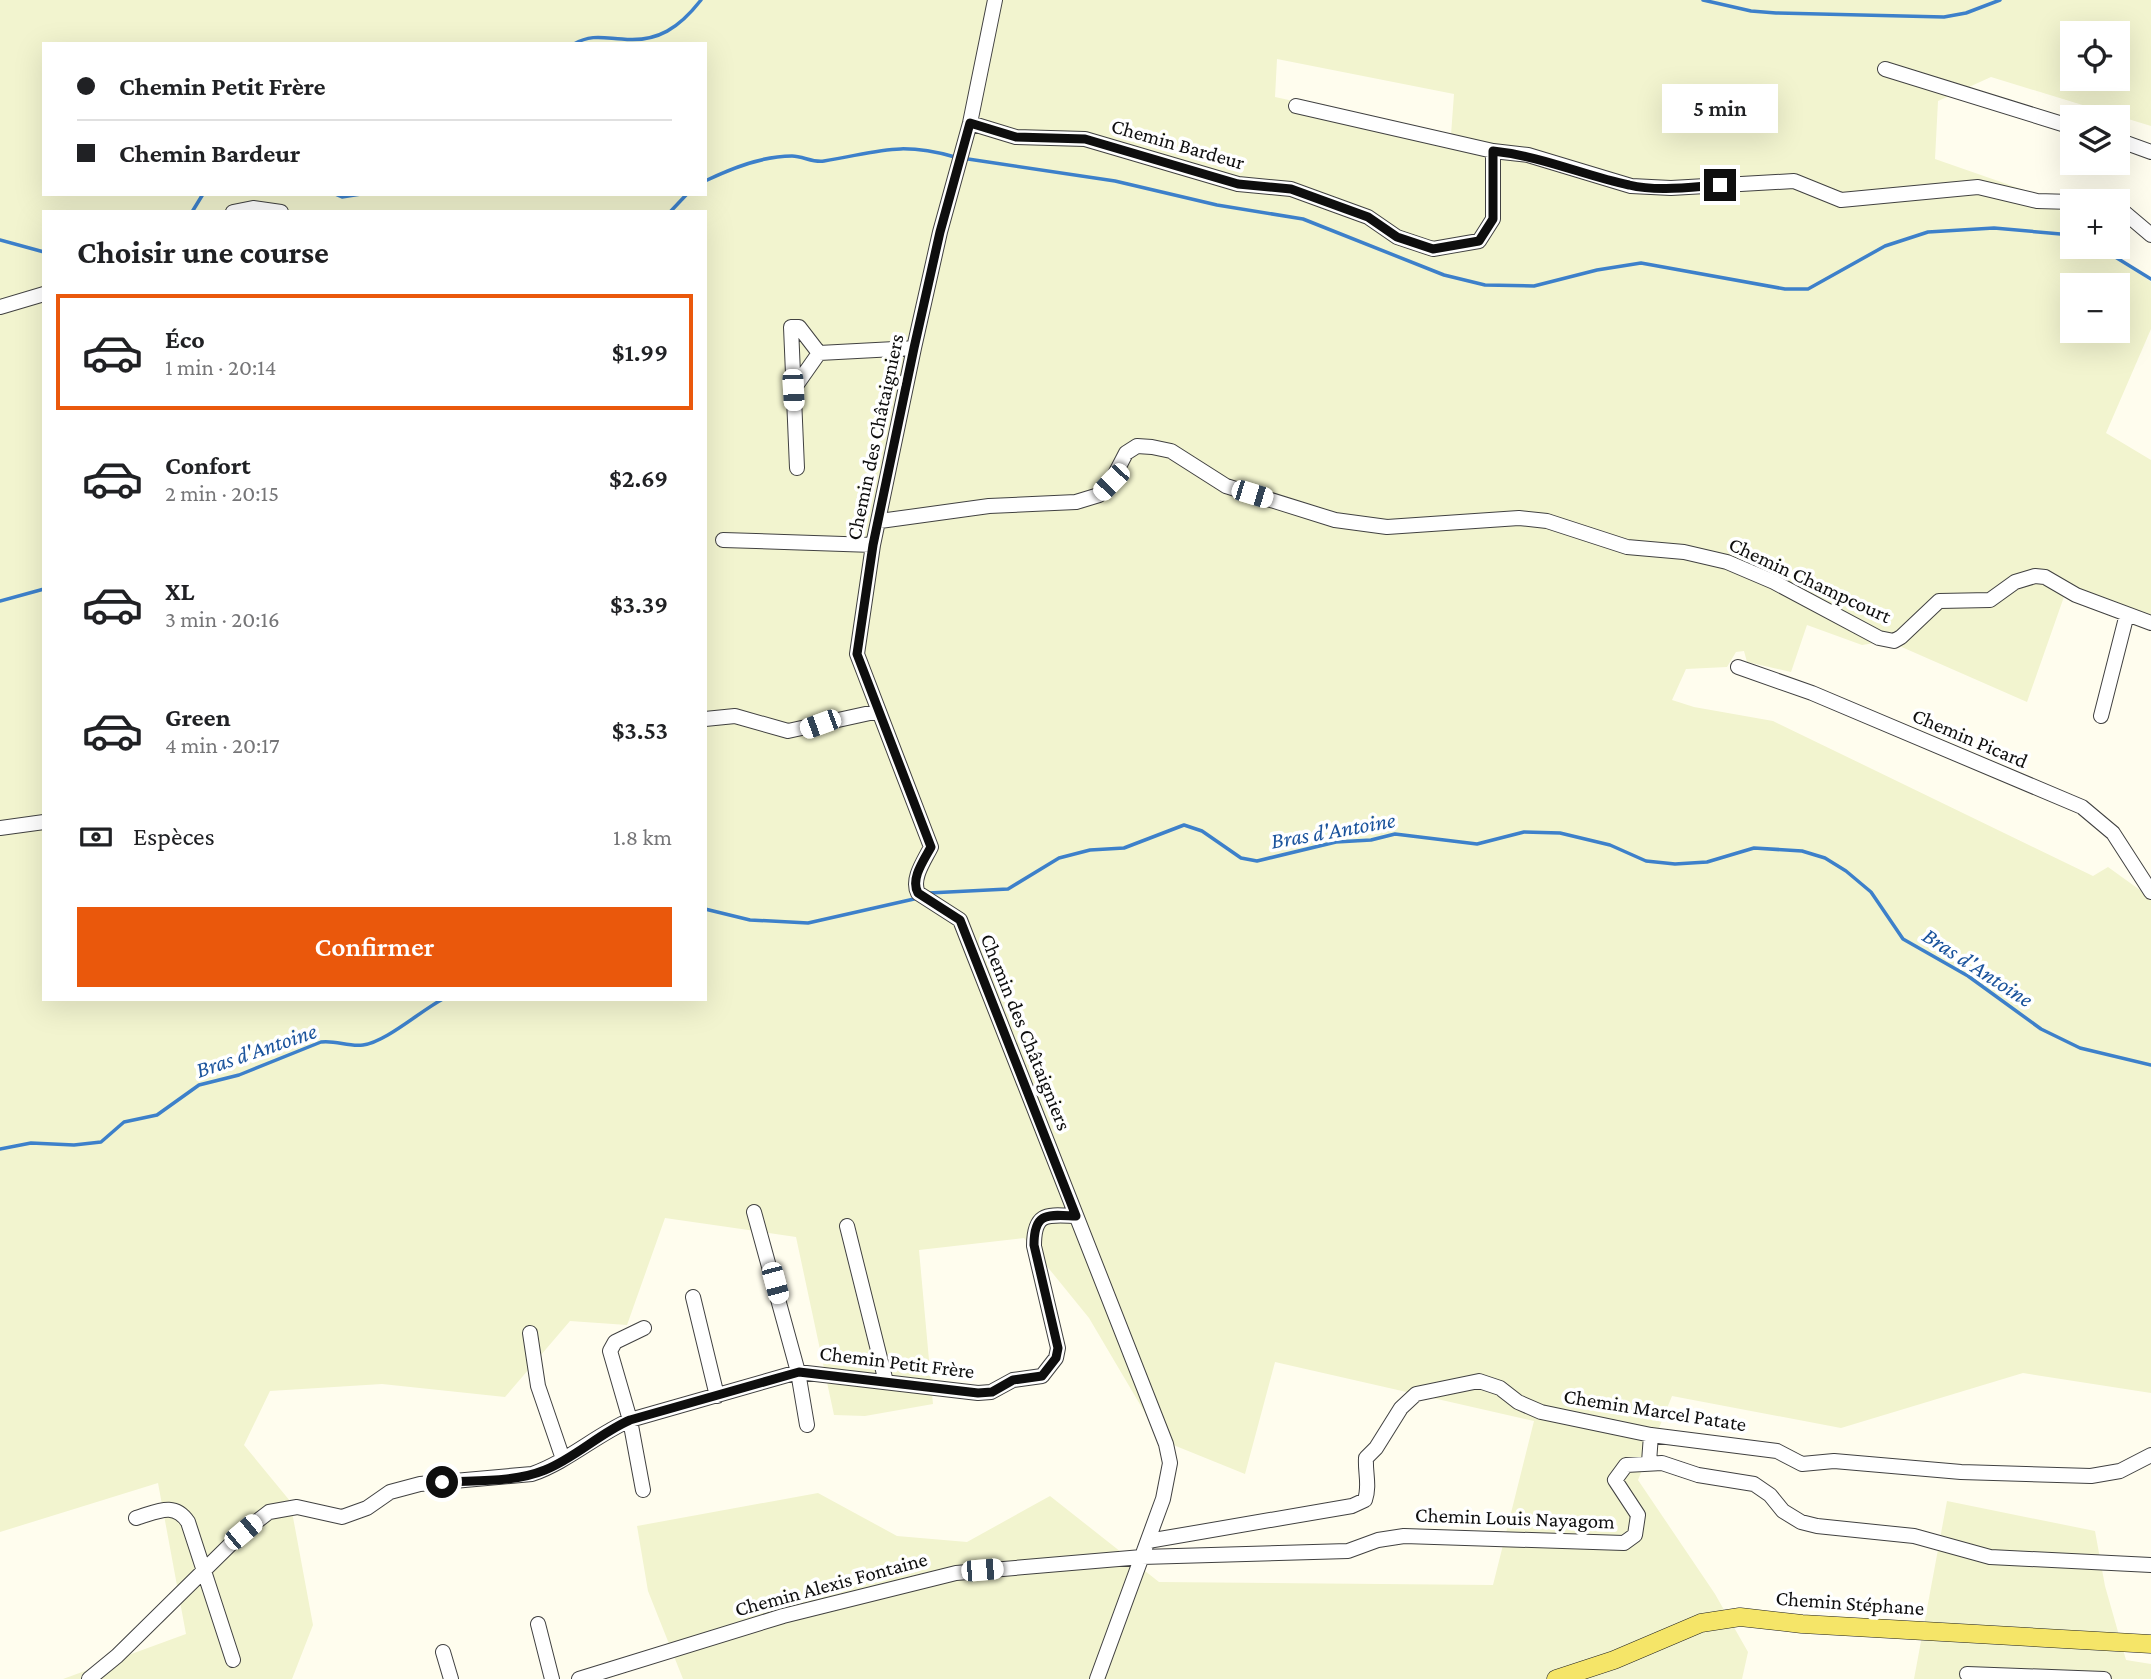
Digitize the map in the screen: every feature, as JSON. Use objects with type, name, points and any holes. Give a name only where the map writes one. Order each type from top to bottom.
[{"type":"main road","name":"Chemin Stéphane","points":[[1556,1679],[1615,1660],[1701,1623],[1740,1617],[1802,1624],[2151,1644]]},
{"type":"street","name":"Chemin des Châtaigniers","points":[[995,0],[970,123],[940,232],[914,348],[873,545],[857,654],[931,847],[918,871],[915,887],[918,893],[960,920],[1166,1444],[1170,1463],[1169,1481],[1097,1679]]},
{"type":"street","points":[[1885,69],[2060,123]]},
{"type":"street","points":[[1296,106],[1493,151],[1528,155],[1631,186],[1671,188],[1794,181],[1841,200],[1978,187],[2037,201],[2060,202]]},
{"type":"street","name":"Chemin Bardeur","points":[[970,123],[1016,137],[1085,139],[1238,184],[1291,189],[1368,217],[1397,237],[1433,249],[1479,241],[1493,219],[1493,151]]},
{"type":"street","points":[[2130,145],[2151,152]]},
{"type":"street","points":[[243,210],[267,210]]},
{"type":"street","points":[[2130,218],[2151,235]]},
{"type":"street","points":[[0,307],[42,295]]},
{"type":"street","points":[[797,468],[791,327],[799,327],[819,353]]},
{"type":"street","points":[[819,353],[914,348]]},
{"type":"street","points":[[793,390],[819,353]]},
{"type":"street","name":"Chemin Champcourt","points":[[880,521],[989,506],[1076,502],[1099,495],[1111,482],[1126,453],[1137,446],[1152,447],[1171,451],[1226,486],[1335,520],[1387,527],[1519,518],[1547,521],[1627,547],[1685,552],[1727,562],[1774,582],[1879,638],[1894,641],[1939,601],[1990,600],[2024,578],[2035,576],[2045,577],[2076,595],[2151,623]]},
{"type":"street","points":[[723,540],[873,545]]},
{"type":"street","points":[[2101,716],[2127,614]]},
{"type":"street","name":"Chemin Picard","points":[[1738,667],[1811,693],[2082,807],[2113,833],[2151,892]]},
{"type":"street","points":[[707,719],[735,716],[788,731],[879,711]]},
{"type":"street","points":[[0,828],[42,822]]},
{"type":"street","points":[[754,1212],[799,1372],[807,1425]]},
{"type":"street","name":"Chemin Petit Frère","points":[[89,1679],[117,1656],[256,1521],[282,1508],[297,1507],[342,1517],[367,1508],[404,1487],[510,1479],[532,1474],[563,1460],[603,1432],[630,1420],[799,1372],[978,1393],[992,1392],[1013,1380],[1042,1376],[1056,1358],[1058,1348],[1034,1245],[1034,1232],[1038,1221],[1048,1215],[1076,1216]]},
{"type":"street","points":[[847,1226],[886,1382]]},
{"type":"street","points":[[693,1297],[717,1396]]},
{"type":"street","points":[[643,1490],[630,1420],[610,1351],[615,1342],[644,1328]]},
{"type":"street","points":[[530,1333],[538,1386],[563,1460]]},
{"type":"street","name":"Chemin Marcel Patate","points":[[1148,1541],[1317,1514],[1359,1503],[1365,1500],[1369,1487],[1365,1472],[1366,1458],[1377,1448],[1401,1408],[1416,1394],[1479,1381],[1500,1388],[1518,1402],[1541,1412],[1651,1435],[1777,1451],[1802,1464],[1834,1461],[1961,1472],[2091,1476],[2120,1471],[2151,1455]]},
{"type":"street","points":[[1651,1435],[1649,1462],[1754,1484],[1770,1495],[1783,1511],[1801,1522],[1914,1536],[1990,1557],[2151,1565]]},
{"type":"street","name":"Chemin Louis Nayagom","points":[[1142,1557],[1348,1551],[1378,1540],[1404,1536],[1624,1543],[1635,1535],[1638,1515],[1615,1480],[1626,1465],[1649,1462]]},
{"type":"street","points":[[136,1518],[168,1508],[179,1511],[188,1522],[233,1660]]},
{"type":"street","name":"Chemin Alexis Fontaine","points":[[579,1679],[783,1616],[956,1573],[1142,1557]]},
{"type":"street","points":[[538,1624],[552,1679]]},
{"type":"street","points":[[443,1651],[451,1679]]},
{"type":"street","points":[[1966,1674],[2104,1679]]},
{"type":"green space","points":[[0,0],[2151,0],[2151,126],[2130,120],[2130,105],[2082,105],[1991,77],[1938,101],[1935,159],[2041,196],[2060,211],[2060,259],[2121,259],[2151,282],[2151,329],[2106,433],[2151,460],[2151,623],[2066,591],[2027,702],[1888,641],[1862,645],[1807,625],[1791,672],[1747,662],[1744,651],[1736,652],[1727,667],[1686,669],[1672,700],[1694,707],[1773,721],[2093,876],[2108,867],[2151,898],[2151,1393],[2023,1373],[1841,1428],[1672,1396],[1638,1480],[1715,1594],[1748,1652],[1742,1679],[683,1679],[648,1591],[637,1526],[818,1493],[897,1536],[967,1542],[1050,1496],[1159,1582],[1493,1585],[1534,1421],[1275,1362],[1245,1474],[1161,1440],[1089,1318],[1024,1238],[919,1250],[933,1404],[865,1416],[834,1415],[796,1237],[665,1218],[627,1325],[570,1321],[505,1397],[382,1384],[270,1391],[244,1445],[290,1501],[313,1625],[292,1679],[63,1679],[186,1634],[158,1483],[0,1532]],"holes":[[[1277,59],[1454,94],[1451,135],[1275,97]]]},
{"type":"green space","points":[[1947,1501],[2095,1531],[2105,1586],[2126,1660],[2151,1664],[2151,1679],[1914,1679]]},
{"type":"waterway","points":[[578,42],[592,38],[635,40],[657,36],[685,18],[701,0]]},
{"type":"waterway","points":[[1703,0],[1751,11],[1776,13],[1944,17],[1966,13],[2000,0]]},
{"type":"waterway","points":[[707,180],[770,158],[796,156],[820,161],[903,149],[955,157]]},
{"type":"waterway","points":[[968,159],[1115,181],[1217,205],[1303,219],[1444,275],[1485,285],[1534,286],[1597,270],[1641,263],[1785,289],[1808,289],[1885,246],[1928,232],[1994,228],[2060,234]]},
{"type":"waterway","points":[[193,210],[202,196]]},
{"type":"waterway","points":[[340,196],[348,196]]},
{"type":"waterway","points":[[672,210],[685,196]]},
{"type":"waterway","points":[[0,240],[42,251]]},
{"type":"waterway","points":[[2118,259],[2151,279]]},
{"type":"waterway","points":[[0,601],[42,590]]},
{"type":"waterway","name":"Bras d'Antoine","points":[[929,893],[1008,889],[1059,858],[1090,850],[1124,848],[1184,825],[1202,831],[1241,858],[1257,861],[1336,842],[1371,840],[1395,834],[1477,844],[1524,832],[1560,833],[1610,845],[1646,861],[1675,864],[1707,862],[1754,848],[1802,851],[1825,858],[1871,892],[1903,939],[1968,976],[2041,1029],[2080,1048],[2151,1065]]},
{"type":"waterway","name":"Bras d'Antoine","points":[[707,909],[750,920],[808,923],[914,899]]},
{"type":"waterway","name":"Bras d'Antoine","points":[[0,1149],[31,1143],[74,1145],[101,1142],[124,1122],[157,1115],[199,1085],[239,1075],[321,1042],[358,1045],[372,1043],[439,1001]]},
{"type":"route","points":[[442,1482],[510,1479],[532,1474],[548,1468],[603,1432],[630,1420],[799,1372],[978,1393],[992,1392],[1013,1380],[1042,1376],[1056,1358],[1058,1348],[1034,1245],[1034,1232],[1038,1221],[1048,1215],[1076,1216],[960,920],[918,893],[915,887],[918,871],[931,847],[857,654],[873,545],[914,348],[940,232],[970,123],[1016,137],[1085,139],[1238,184],[1291,189],[1368,217],[1397,237],[1433,249],[1479,241],[1493,219],[1493,151],[1528,155],[1631,186],[1671,188],[1720,185]]}]
